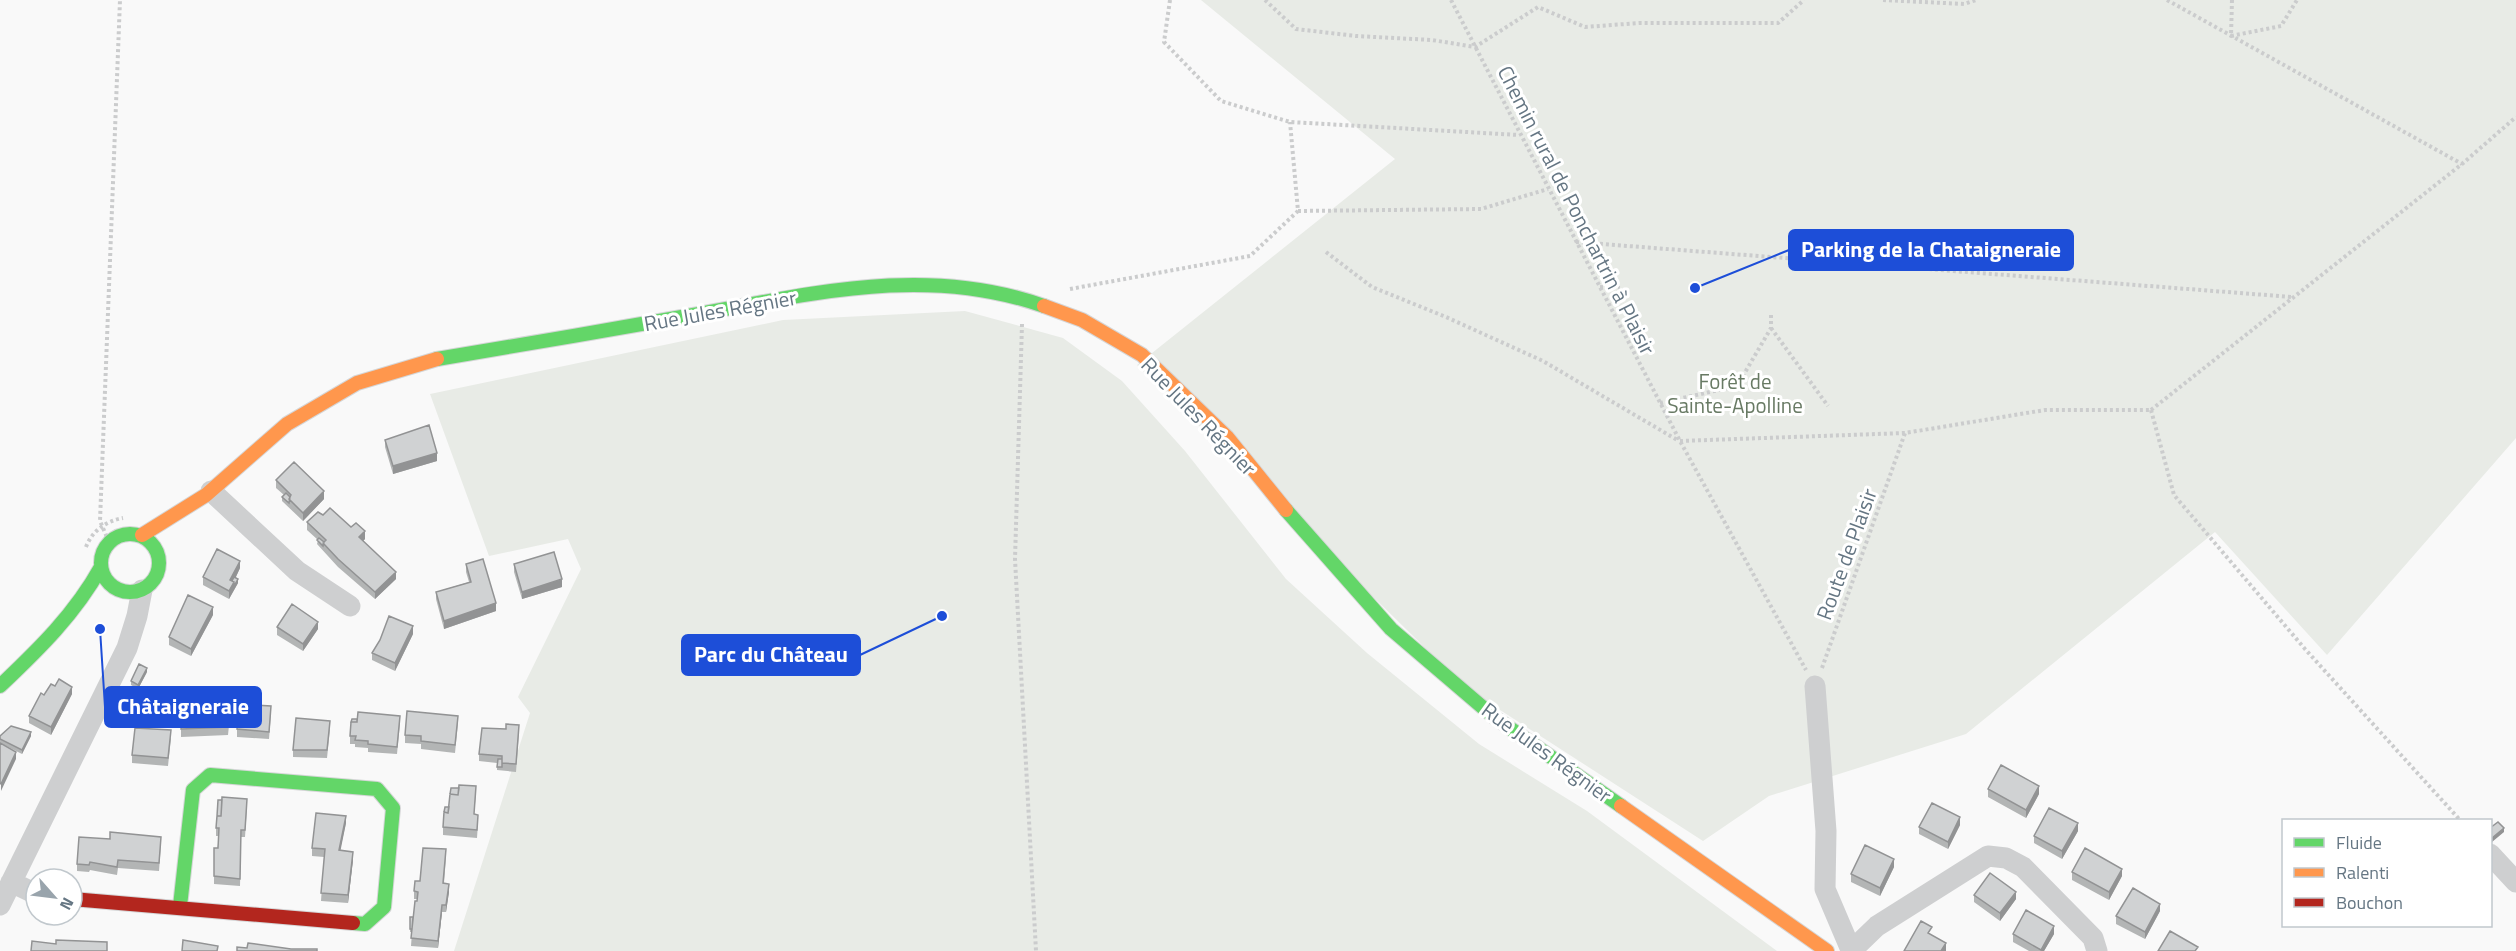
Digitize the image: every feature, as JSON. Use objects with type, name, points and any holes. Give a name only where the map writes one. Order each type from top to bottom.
[{"type":"street","name":"Rue Jules Régnier","points":[[209,493],[287,424],[357,383],[434,360],[858,286],[952,285],[1023,299],[1082,320],[1142,355],[1227,437],[1318,549],[1391,629],[1494,717],[1827,951]]},
{"type":"street","points":[[190,522],[209,493]]},
{"type":"street","points":[[141,535],[209,493]]},
{"type":"street","points":[[209,493],[297,571],[350,606]]},
{"type":"street","points":[[133,591],[109,583],[101,567],[101,558],[109,542],[124,534],[141,535],[150,541],[159,557]]},
{"type":"street","points":[[106,602],[133,591],[156,576],[159,557],[171,544]]},
{"type":"street","points":[[0,686],[49,640],[86,594],[101,567]]},
{"type":"street","points":[[0,905],[127,648],[137,616],[133,591]]},
{"type":"street","points":[[49,640],[71,630],[84,619]]},
{"type":"street","points":[[1815,686],[1826,831],[1824,889],[1851,951],[1877,926],[1988,856],[2006,858],[2023,867],[2093,938],[2097,951]]},
{"type":"street","points":[[84,900],[180,906],[365,924],[384,907],[393,808],[377,789],[210,775],[193,790],[180,906]]},
{"type":"street","points":[[2492,856],[2516,882]]},
{"type":"street","points":[[11,882],[24,888]]},
{"type":"path","points":[[109,542],[101,527],[120,0]]},
{"type":"path","points":[[1170,0],[1164,42],[1221,101],[1290,122],[1520,135]]},
{"type":"path","points":[[1265,0],[1296,29],[1356,36],[1432,40],[1475,47],[1538,7],[1585,27],[1639,22],[1721,25],[1778,24],[1804,0]]},
{"type":"path","name":"Chemin rural de Ponchartrin à Plaisir","points":[[1452,0],[1575,242],[1680,441],[1815,686]]},
{"type":"path","points":[[1883,0],[1964,4],[1976,0]]},
{"type":"path","points":[[2167,0],[2462,164]]},
{"type":"path","points":[[2231,36],[2232,0]]},
{"type":"path","points":[[2231,36],[2281,26],[2297,0]]},
{"type":"path","points":[[1326,252],[1372,287],[1446,316],[1543,361],[1680,441],[1905,433],[2045,410],[2151,410],[2462,164],[2516,117]]},
{"type":"path","points":[[1290,122],[1298,211]]},
{"type":"path","points":[[1069,289],[1250,256],[1298,211],[1481,209],[1548,189]]},
{"type":"path","points":[[1575,242],[2292,297]]},
{"type":"path","points":[[1599,287],[1620,288]]},
{"type":"path","points":[[1023,299],[1015,559],[1036,951]]},
{"type":"path","points":[[1660,403],[1737,386],[1771,328],[1771,312]]},
{"type":"path","points":[[1771,328],[1828,406]]},
{"type":"path","points":[[2151,410],[2174,495],[2305,649],[2459,819]]},
{"type":"path","name":"Route de Plaisir","points":[[1815,686],[1905,433]]},
{"type":"path","points":[[83,556],[90,537],[101,527],[128,517]]},
{"type":"green space","name":"Forêt de Sainte-Apolline","points":[[1201,0],[2516,0],[2516,438],[2327,655],[2215,532],[1966,734],[1769,796],[1703,841],[1466,688],[1137,365],[1395,159]]},
{"type":"green space","points":[[965,311],[1063,338],[1122,381],[1185,451],[1286,579],[1367,653],[1479,744],[1587,811],[1777,951],[454,951],[530,713],[518,697],[581,569],[568,539],[489,556],[430,394],[783,320]]},
{"type":"building","points":[[429,425],[437,453],[393,466],[385,440]]},
{"type":"building","points":[[294,462],[324,491],[303,513],[289,499],[291,495],[276,480]]},
{"type":"building","points":[[286,493],[290,497],[289,503],[282,497]]},
{"type":"building","points":[[330,508],[351,527],[356,523],[365,531],[359,537],[396,572],[375,592],[338,559],[323,543],[326,540],[307,522],[318,512],[323,515]]},
{"type":"building","points":[[319,538],[324,542],[323,546],[317,540]]},
{"type":"building","points":[[217,549],[240,561],[230,580],[234,582],[229,591],[203,577]]},
{"type":"building","points":[[554,552],[562,579],[522,592],[514,564]]},
{"type":"building","points":[[483,559],[496,603],[444,621],[436,592],[471,582],[466,564]]},
{"type":"building","points":[[234,577],[238,579],[234,586],[232,581]]},
{"type":"building","points":[[188,595],[213,607],[191,649],[169,637]]},
{"type":"building","points":[[292,604],[318,622],[303,644],[277,627]]},
{"type":"building","points":[[389,616],[413,626],[395,663],[372,653],[380,640]]},
{"type":"building","points":[[139,664],[147,668],[138,685],[131,681]]},
{"type":"building","points":[[59,679],[72,687],[51,727],[29,716],[41,693],[44,695],[51,684],[55,686]]},
{"type":"building","points":[[220,698],[231,699],[228,727],[181,729],[184,700],[219,702]]},
{"type":"building","points":[[240,704],[271,706],[269,732],[237,729]]},
{"type":"building","points":[[407,711],[458,716],[455,745],[421,741],[421,736],[405,735]]},
{"type":"building","points":[[358,712],[400,716],[397,747],[368,744],[368,741],[355,740],[356,736],[350,736],[351,722],[357,722]]},
{"type":"building","points":[[296,718],[330,721],[327,750],[293,750]]},
{"type":"building","points":[[506,724],[519,725],[516,764],[502,763],[502,756],[479,754],[482,728],[506,729]]},
{"type":"building","points":[[11,726],[31,732],[22,750],[0,739],[0,736]]},
{"type":"building","points":[[135,728],[171,730],[168,758],[132,755]]},
{"type":"building","points":[[0,743],[16,752],[1,784],[0,783]]},
{"type":"building","points":[[498,759],[502,759],[502,767],[497,767]]},
{"type":"building","points":[[2001,765],[2039,786],[2026,810],[1988,789]]},
{"type":"building","points":[[459,785],[476,786],[474,814],[478,815],[477,830],[443,827],[444,812],[448,813],[450,794],[458,795]]},
{"type":"building","points":[[451,788],[459,788],[458,795],[450,794]]},
{"type":"building","points":[[222,797],[247,799],[245,830],[241,830],[240,879],[214,876],[214,848],[218,848],[219,828],[216,828],[217,816],[221,816]]},
{"type":"building","points":[[218,800],[222,800],[221,816],[217,816]]},
{"type":"building","points":[[1932,803],[1960,817],[1948,842],[1919,827]]},
{"type":"building","points":[[2049,808],[2078,823],[2062,851],[2034,836]]},
{"type":"building","points":[[316,813],[346,816],[339,850],[353,852],[348,895],[321,893],[325,849],[312,848]]},
{"type":"building","points":[[2498,822],[2504,828],[2492,838],[2492,826]]},
{"type":"building","points":[[110,832],[161,837],[159,863],[118,860],[117,867],[90,862],[89,865],[77,864],[79,837],[110,839]]},
{"type":"building","points":[[1865,845],[1894,859],[1880,888],[1851,874]]},
{"type":"building","points":[[423,848],[446,849],[443,883],[449,884],[446,905],[442,905],[438,941],[411,938],[418,892],[414,891],[415,881],[420,881]]},
{"type":"building","points":[[2085,848],[2122,869],[2109,892],[2072,872]]},
{"type":"building","points":[[1990,873],[2016,892],[2000,913],[1974,895]]},
{"type":"building","points":[[2133,888],[2160,904],[2145,932],[2116,916]]},
{"type":"building","points":[[2026,910],[2054,926],[2041,950],[2013,934]]},
{"type":"building","points":[[410,917],[413,917],[412,929],[410,929]]},
{"type":"building","points":[[1921,921],[1932,927],[1928,933],[1946,943],[1941,951],[1904,951]]},
{"type":"building","points":[[2170,931],[2198,947],[2195,951],[2158,951]]},
{"type":"building","points":[[56,940],[107,942],[107,951],[31,951],[32,941],[56,944]]},
{"type":"building","points":[[183,940],[218,946],[217,951],[182,951]]},
{"type":"building","points":[[248,943],[291,949],[317,949],[317,951],[237,951],[237,947],[247,948]]},
{"type":"traffic: fast","points":[[437,359],[781,299],[868,287],[912,285],[956,287],[1000,293],[1044,306]]},
{"type":"traffic: fast","points":[[1286,510],[1391,629],[1494,717],[1621,806]]},
{"type":"traffic: fast","points":[[124,534],[136,534],[151,542],[159,557],[159,563],[159,569],[151,584],[136,592],[124,592],[109,584],[101,569],[101,557],[109,542],[124,534]]},
{"type":"traffic: fast","points":[[0,686],[68,616],[101,567]]},
{"type":"traffic: fast","points":[[180,906],[193,790],[210,775],[377,789],[393,808],[384,907],[365,924],[353,923]]},
{"type":"traffic: slow","points":[[1044,306],[1082,320],[1142,355],[1227,437],[1286,510]]},
{"type":"traffic: slow","points":[[142,535],[206,495],[287,424],[357,383],[437,359]]},
{"type":"traffic: slow","points":[[1621,806],[1827,951]]},
{"type":"traffic: jam","points":[[84,900],[353,923]]},
{"type":"place","name":"Parking de la Chataigneraie","points":[[1695,288]]},
{"type":"place","name":"Parc du Château","points":[[942,616]]},
{"type":"place","name":"Châtaigneraie","points":[[100,629]]}]
